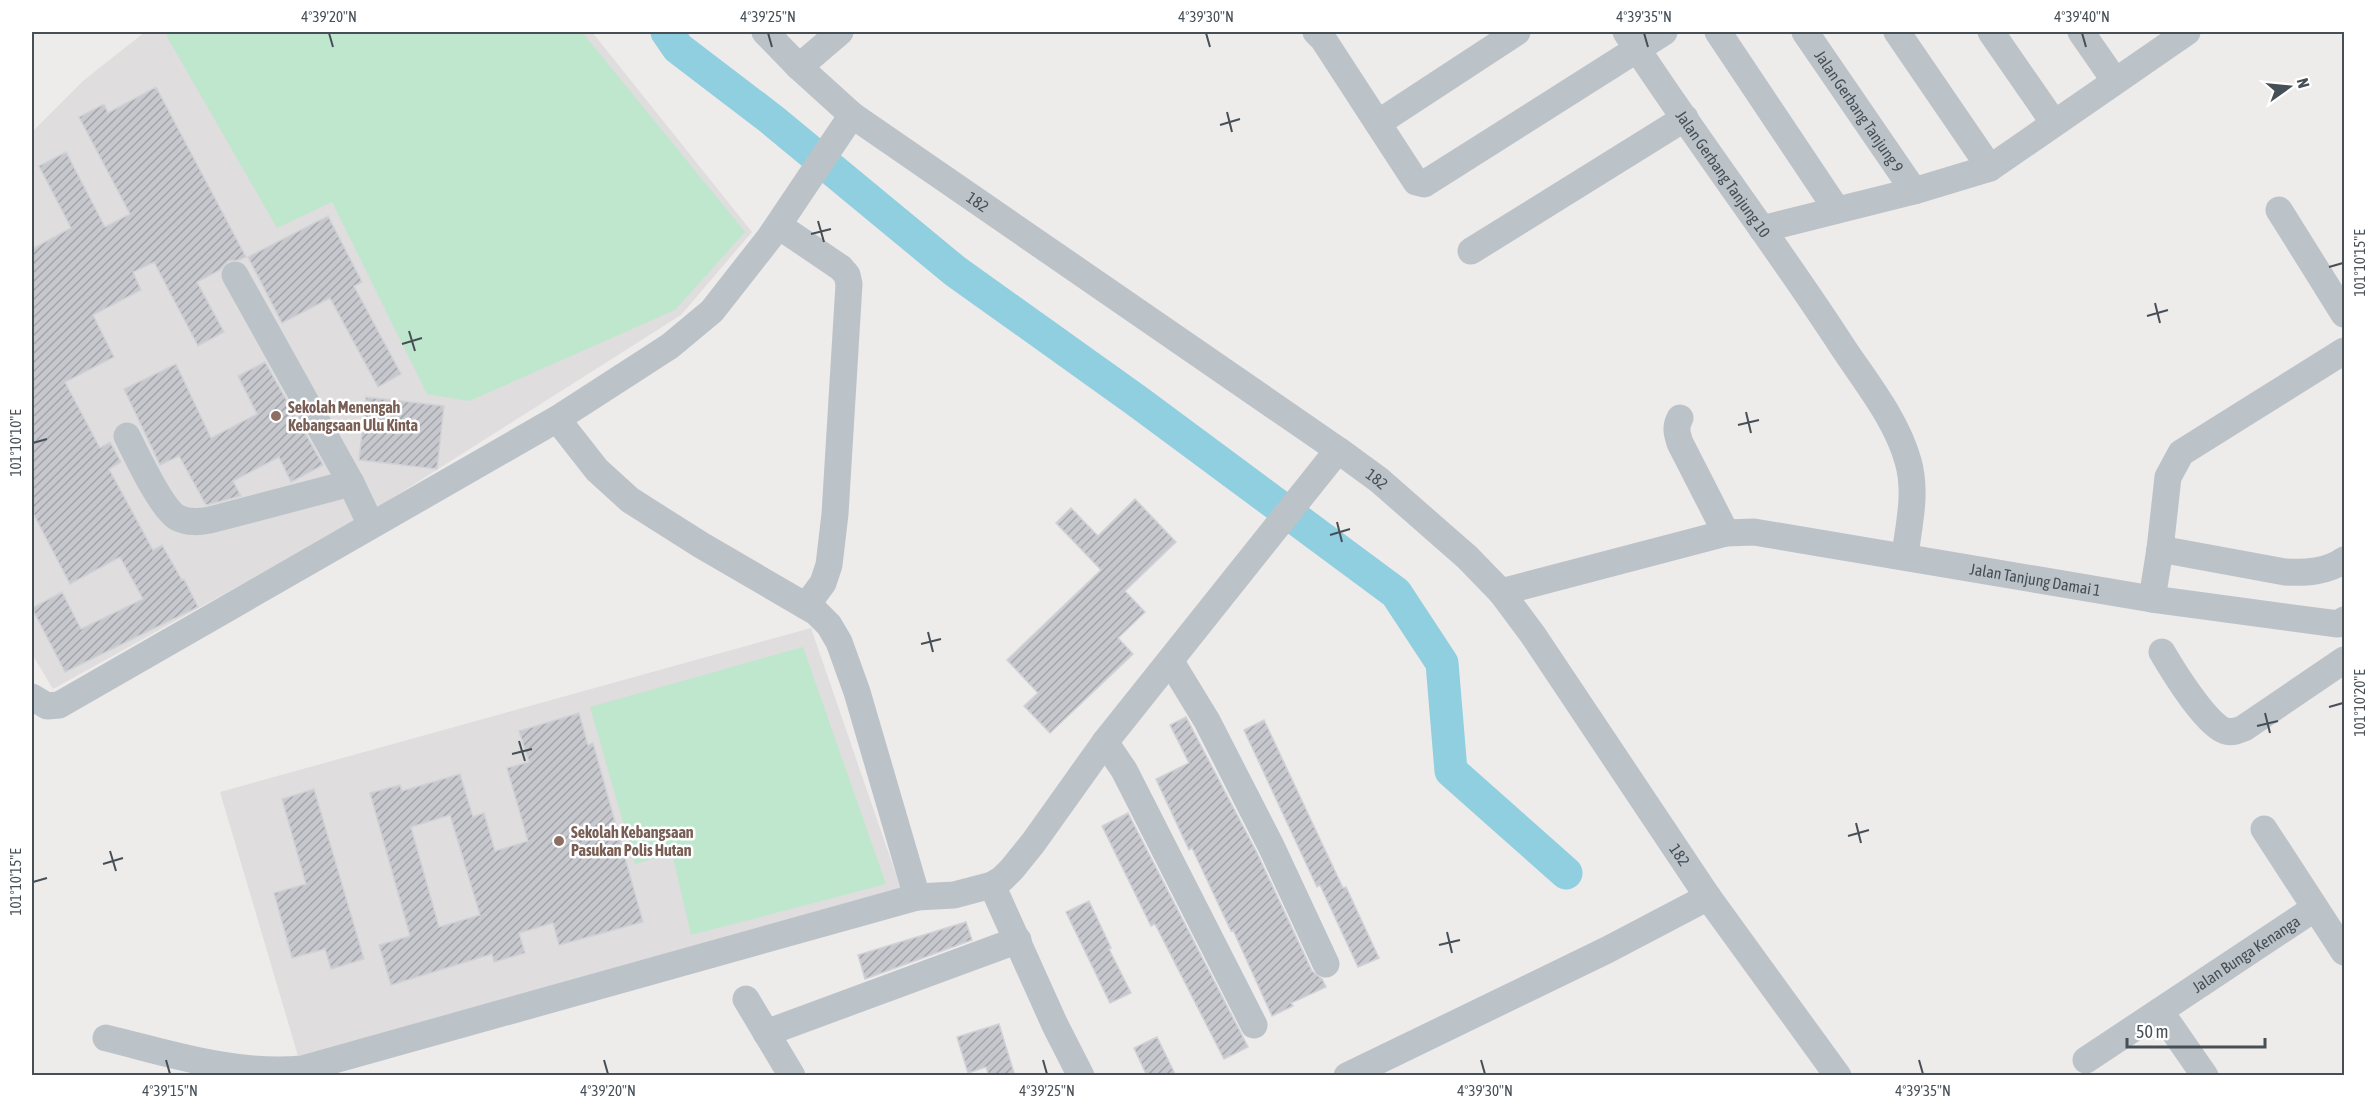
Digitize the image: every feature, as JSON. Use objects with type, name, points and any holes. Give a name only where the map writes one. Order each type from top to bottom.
[{"type":"street","name":"182","points":[[765,32],[799,67],[852,115],[1338,450],[1396,495],[1467,557],[1501,592],[1533,635],[1708,897],[1838,1076]]},
{"type":"street","points":[[799,67],[840,32]]},
{"type":"street","points":[[1316,32],[1323,39],[1416,182],[1424,184],[1631,41],[1664,32]]},
{"type":"street","points":[[1378,123],[1516,32]]},
{"type":"street","points":[[1718,32],[1837,210]]},
{"type":"street","name":"Jalan Gerbang Tanjung 9","points":[[1805,32],[1914,190]]},
{"type":"street","points":[[1897,32],[1990,168]]},
{"type":"street","points":[[1991,32],[2054,123]]},
{"type":"street","points":[[2081,32],[2115,81]]},
{"type":"street","points":[[1762,229],[1990,168],[2180,34]]},
{"type":"street","name":"Jalan Gerbang Tanjung 10","points":[[1631,41],[1822,316],[1891,420],[1908,458],[1912,475],[1913,496],[1905,555]]},
{"type":"street","points":[[32,698],[46,706],[59,705],[557,419],[670,346],[712,311],[778,226],[852,115]]},
{"type":"street","points":[[1471,251],[1685,118]]},
{"type":"street","points":[[2279,210],[2344,314]]},
{"type":"street","points":[[778,226],[841,268],[847,275],[849,284],[835,514],[829,566],[823,584],[806,606]]},
{"type":"street","points":[[235,275],[351,483],[371,525]]},
{"type":"street","points":[[2152,598],[2168,477],[2181,453],[2344,351]]},
{"type":"street","points":[[1680,418],[1676,433],[1726,533]]},
{"type":"street","points":[[557,419],[597,470],[630,500],[701,545],[816,612],[829,625],[839,642],[857,692],[917,897]]},
{"type":"street","points":[[127,436],[171,514],[181,520],[193,522],[210,520],[351,483]]},
{"type":"street","points":[[106,1038],[233,1068],[274,1071],[302,1069],[917,897],[954,895],[992,885],[1002,879],[1033,843],[1105,742],[1280,526],[1338,450]]},
{"type":"street","name":"Jalan Tanjung Damai 1","points":[[1501,592],[1726,533],[1754,532],[1905,555],[2152,598],[2342,626]]},
{"type":"street","points":[[2160,549],[2285,572],[2303,573],[2323,570],[2344,560]]},
{"type":"street","points":[[2162,652],[2197,704],[2216,726],[2225,731],[2237,731],[2244,728],[2344,660]]},
{"type":"street","points":[[1171,662],[1186,683],[1213,732],[1326,964]]},
{"type":"street","points":[[1105,742],[1124,770],[1254,1025]]},
{"type":"street","points":[[2264,829],[2344,952]]},
{"type":"street","points":[[992,885],[1055,1025],[1081,1076]]},
{"type":"street","points":[[1347,1076],[1607,950],[1708,897]]},
{"type":"street","name":"Jalan Bunga Kenanga","points":[[2086,1060],[2315,908]]},
{"type":"street","points":[[766,1033],[1018,940]]},
{"type":"street","points":[[746,999],[792,1076]]},
{"type":"street","points":[[2160,1011],[2205,1076]]},
{"type":"shaded area","name":"Sekolah Menengah Kebangsaan Ulu Kinta","points":[[145,32],[592,32],[752,232],[681,315],[361,518],[53,689],[32,654],[32,132],[84,80]]},
{"type":"shaded area","name":"Sekolah Kebangsaan Pasukan Polis Hutan","points":[[811,628],[901,889],[298,1056],[220,792]]},
{"type":"green space","points":[[171,32],[582,32],[745,232],[675,310],[469,401],[427,394],[332,202],[277,228],[166,35]]},
{"type":"green space","points":[[803,647],[886,884],[691,935],[672,853],[635,864],[590,707]]},
{"type":"building","points":[[156,87],[246,257],[228,261],[220,270],[197,282],[224,332],[198,346],[154,262],[133,272],[141,290],[93,315],[114,357],[65,382],[100,448],[110,442],[121,462],[109,469],[153,550],[162,545],[182,580],[184,579],[198,607],[65,672],[32,608],[62,592],[81,629],[143,599],[120,557],[70,584],[32,511],[32,249],[71,228],[39,166],[66,152],[105,227],[130,214],[79,117],[104,104],[108,113]]},
{"type":"building","points":[[328,216],[362,282],[354,286],[401,374],[378,387],[330,298],[282,323],[248,257]]},
{"type":"building","points":[[265,362],[323,465],[291,482],[279,457],[233,481],[241,496],[206,505],[179,456],[160,465],[124,389],[176,364],[211,438],[257,414],[238,376]]},
{"type":"building","points":[[366,397],[444,406],[437,469],[359,460]]},
{"type":"building","points":[[1135,499],[1176,542],[1125,591],[1145,612],[1118,638],[1133,654],[1050,733],[1024,706],[1038,693],[1007,660],[1101,570],[1056,523],[1071,508],[1098,536]]},
{"type":"building","points":[[579,713],[588,745],[593,743],[643,922],[559,945],[553,923],[519,933],[525,953],[494,962],[492,954],[391,985],[379,945],[410,936],[370,793],[400,785],[402,791],[460,774],[473,817],[484,813],[495,851],[528,841],[507,768],[529,762],[519,731]],"holes":[[[450,815],[480,915],[439,927],[411,827]]]},
{"type":"building","points":[[1186,717],[1257,853],[1312,971],[1322,979],[1326,987],[1291,1003],[1293,1006],[1272,1016],[1233,930],[1231,931],[1192,848],[1189,850],[1156,779],[1189,763],[1170,725]]},
{"type":"building","points":[[1264,720],[1343,888],[1346,887],[1379,958],[1358,967],[1320,885],[1317,887],[1244,730]]},
{"type":"building","points":[[314,789],[364,959],[331,969],[325,949],[292,958],[274,893],[306,884],[282,799]]},
{"type":"building","points":[[1128,813],[1248,1047],[1224,1059],[1155,924],[1151,926],[1102,826]]},
{"type":"building","points":[[1089,901],[1131,993],[1110,1003],[1066,912]]},
{"type":"building","points":[[966,922],[972,940],[865,979],[858,955]]},
{"type":"building","points":[[999,1024],[1015,1076],[989,1076],[986,1067],[968,1073],[957,1037]]},
{"type":"building","points":[[1157,1037],[1176,1076],[1147,1076],[1134,1048]]},
{"type":"waterway","points":[[667,32],[678,48],[771,119],[955,271],[1137,401],[1396,593],[1442,663],[1451,771],[1566,873]]},
{"type":"place","name":"Sekolah Menengah Kebangsaan Ulu Kinta","points":[[276,416]]},
{"type":"place","name":"Sekolah Kebangsaan Pasukan Polis Hutan","points":[[559,841]]}]
